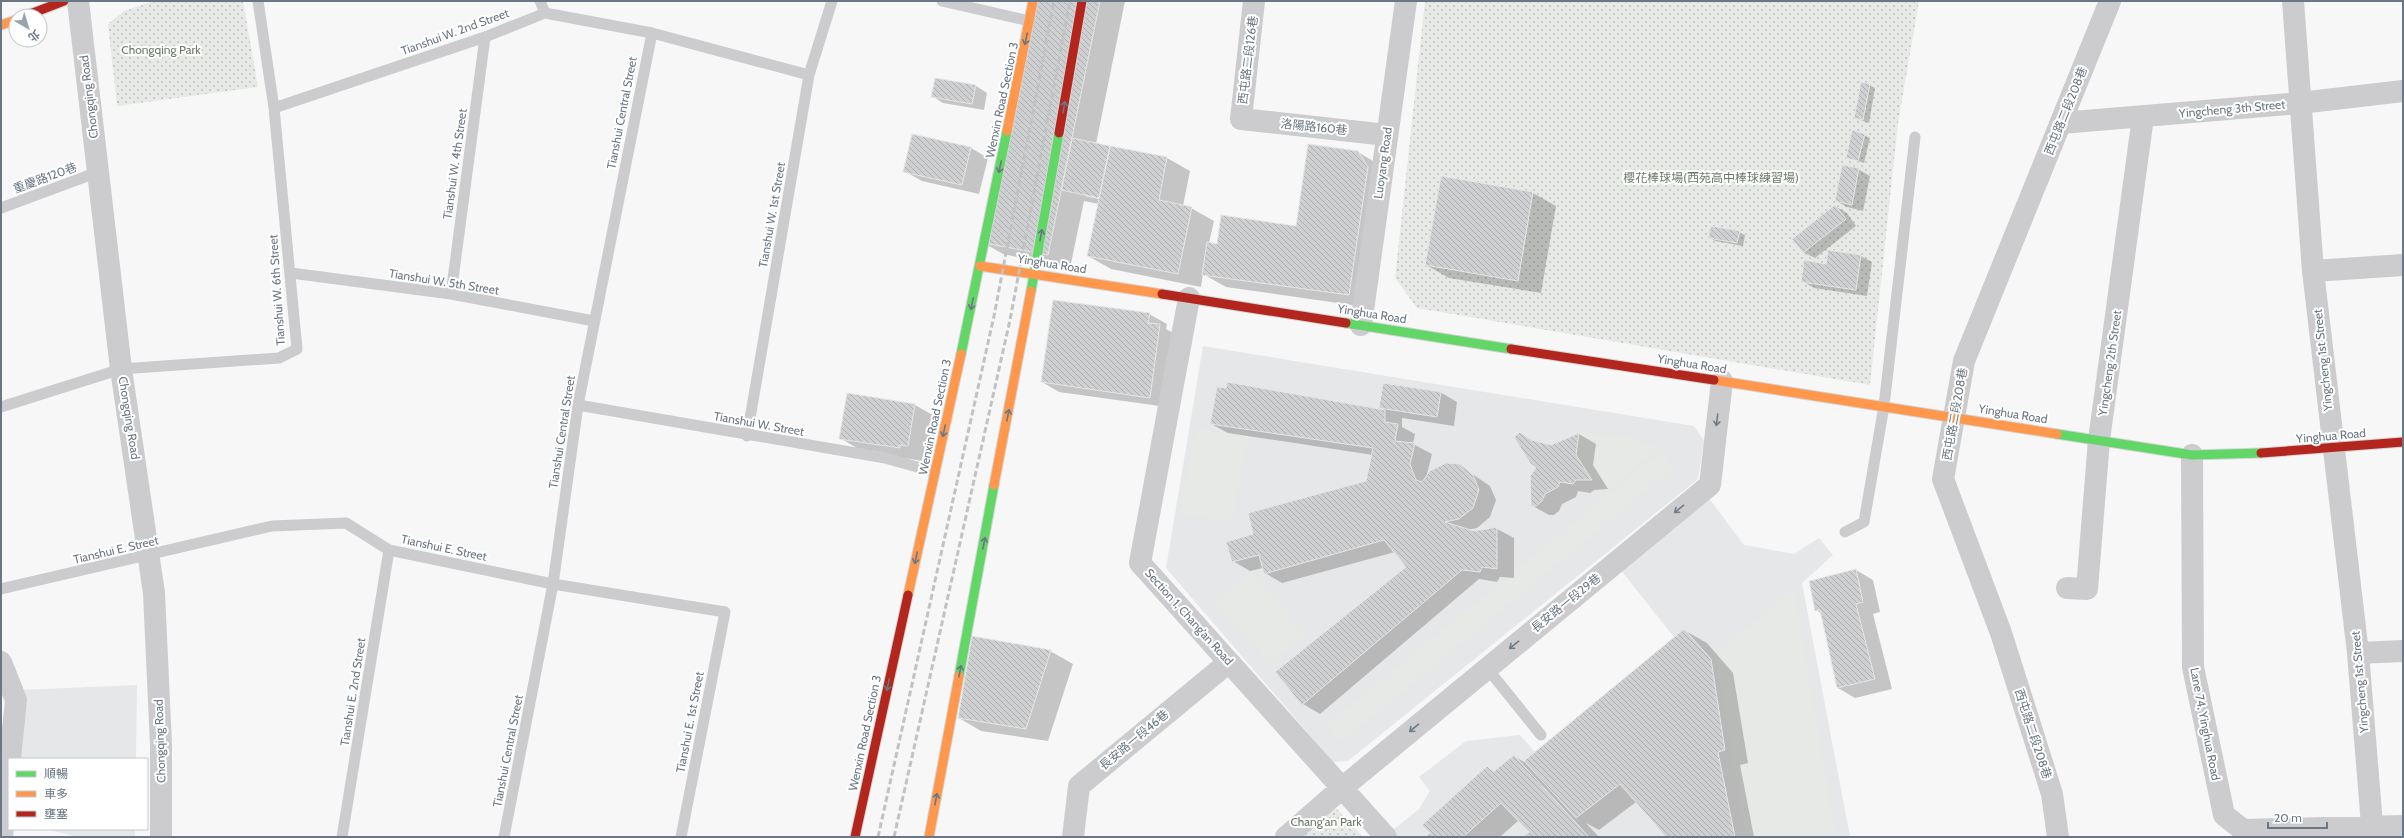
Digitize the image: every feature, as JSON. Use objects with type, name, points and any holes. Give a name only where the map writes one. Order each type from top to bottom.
[{"type":"main road","points":[[46,8],[64,1]]},
{"type":"main road","name":"Wenxin Road Section 3","points":[[855,837],[980,266],[1033,1]]},
{"type":"main road","points":[[929,837],[1034,273],[1082,1]]},
{"type":"main road","name":"Yinghua Road","points":[[980,266],[1034,273],[2192,455],[2252,454],[2403,442]]},
{"type":"street","name":"Chongqing Road","points":[[78,1],[121,368],[150,556],[154,593],[161,745],[161,837]]},
{"type":"street","name":"西屯路二段126巷","points":[[1241,119],[1254,1]]},
{"type":"street","name":"Luoyang Road","points":[[1361,324],[1406,1]]},
{"type":"street","name":"西屯路二段208巷","points":[[2058,837],[2052,794],[2006,648],[1943,479],[1964,361],[2110,1]]},
{"type":"street","name":"Yingcheng 1st Street","points":[[2292,1],[2313,272],[2332,447],[2358,653],[2372,832]]},
{"type":"street","name":"Yingcheng 3th Street","points":[[2061,123],[2300,103],[2403,91]]},
{"type":"street","name":"Yingcheng 2th Street","points":[[2067,588],[2087,589],[2099,440],[2143,117]]},
{"type":"street","name":"洛陽路160巷","points":[[1241,119],[1387,135]]},
{"type":"street","points":[[2313,272],[2403,265]]},
{"type":"street","name":"Section 1, Chang’an Road","points":[[1189,298],[1140,564],[1386,837]]},
{"type":"street","name":"長安路一段29巷","points":[[1286,837],[1342,788],[1710,484],[1722,381]]},
{"type":"street","name":"Lane 74, Yinghua Road","points":[[2192,455],[2193,667],[2224,815],[2243,830],[2372,832],[2403,826]]},
{"type":"street","points":[[2358,653],[2403,651]]},
{"type":"street","points":[[1,662],[16,700],[10,758]]},
{"type":"street","name":"長安路一段46巷","points":[[1073,837],[1079,786],[1229,662]]},
{"type":"street","points":[[2,837],[8,779]]},
{"type":"lane","name":"Tianshui W. 6th Street","points":[[1,407],[121,368],[279,358],[297,349],[291,273],[274,108],[258,1]]},
{"type":"lane","points":[[540,1],[545,13],[652,33],[810,75]]},
{"type":"lane","name":"Tianshui W. 1st Street","points":[[747,436],[810,75],[832,1]]},
{"type":"lane","points":[[942,1],[1030,21]]},
{"type":"lane","name":"Tianshui W. 2nd Street","points":[[274,108],[485,37],[545,13]]},
{"type":"lane","name":"Tianshui Central Street","points":[[504,837],[553,584],[578,404],[652,33]]},
{"type":"lane","name":"Tianshui W. 4th Street","points":[[451,294],[485,37]]},
{"type":"lane","points":[[1845,532],[1864,522],[1884,406],[1915,137]]},
{"type":"lane","name":"重慶路120巷","points":[[1,208],[98,172]]},
{"type":"lane","name":"Tianshui W. 5th Street","points":[[291,273],[451,294],[594,321]]},
{"type":"lane","name":"Tianshui W. Street","points":[[578,404],[747,436],[885,458],[935,472]]},
{"type":"lane","name":"Tianshui E. Street","points":[[1,589],[150,556],[272,526],[346,523],[389,550],[553,584],[725,612]]},
{"type":"lane","name":"Tianshui E. 2nd Street","points":[[342,837],[389,550]]},
{"type":"lane","name":"Tianshui E. 1st Street","points":[[681,837],[725,612]]},
{"type":"lane","points":[[1487,668],[1541,735]]},
{"type":"shaded area","points":[[1203,346],[1694,426],[1704,441],[1698,479],[1348,761],[1333,762],[1166,568]]},
{"type":"shaded area","points":[[1708,497],[1744,545],[1794,554],[1819,538],[1833,555],[1802,583],[1850,837],[1393,837],[1389,833],[1419,809],[1430,791],[1419,777],[1466,741],[1520,735],[1536,753],[1677,641],[1620,569]]},
{"type":"shaded area","points":[[137,685],[136,758],[15,758],[20,690]]},
{"type":"shaded area","points":[[51,830],[135,830],[135,837],[77,837]]},
{"type":"green space","name":"Chongqing Park","points":[[154,1],[243,1],[258,87],[117,106],[108,24],[124,11]]},
{"type":"green space","name":"櫻花棒球場(西苑高中棒球練習場)","points":[[1425,1],[1919,1],[1898,123],[1870,385],[1417,308],[1395,278]]},
{"type":"green space","points":[[1196,427],[1248,436],[1232,523],[1180,513]]},
{"type":"green space","points":[[1579,433],[1622,435],[1659,448],[1606,492],[1587,474],[1576,455]]},
{"type":"green space","points":[[1661,451],[1674,468],[1341,743],[1326,725]]},
{"type":"green space","points":[[1250,572],[1306,633],[1271,664],[1215,604]]},
{"type":"green space","points":[[1794,588],[1836,837],[1746,837],[1716,653]]},
{"type":"green space","name":"Chang'an Park","points":[[1318,808],[1337,809],[1363,837],[1289,837]]},
{"type":"building","points":[[1028,1],[1100,1],[1048,255],[979,242]]},
{"type":"building","points":[[935,78],[976,85],[972,104],[931,97]]},
{"type":"building","points":[[1861,82],[1870,84],[1863,120],[1854,118]]},
{"type":"building","points":[[1852,130],[1865,134],[1858,161],[1846,158]]},
{"type":"building","points":[[912,134],[971,147],[962,185],[903,172]]},
{"type":"building","points":[[1072,138],[1110,146],[1099,198],[1061,190]]},
{"type":"building","points":[[1308,144],[1358,151],[1368,167],[1349,295],[1202,275],[1207,242],[1217,244],[1221,215],[1296,226]]},
{"type":"building","points":[[1110,146],[1167,157],[1159,200],[1192,207],[1178,274],[1087,256]]},
{"type":"building","points":[[1842,165],[1859,168],[1852,205],[1835,201]]},
{"type":"building","points":[[1441,176],[1533,192],[1518,281],[1425,265]]},
{"type":"building","points":[[1835,205],[1846,219],[1803,253],[1792,239]]},
{"type":"building","points":[[1711,226],[1740,231],[1737,243],[1708,238]]},
{"type":"building","points":[[1828,250],[1861,255],[1856,290],[1801,282],[1804,260],[1826,264]]},
{"type":"building","points":[[1053,300],[1150,313],[1148,323],[1160,324],[1150,398],[1041,382]]},
{"type":"building","points":[[1227,382],[1385,410],[1385,422],[1398,424],[1395,441],[1415,443],[1410,464],[1416,480],[1422,482],[1430,471],[1446,463],[1460,464],[1473,475],[1479,490],[1473,508],[1459,519],[1445,522],[1474,531],[1497,527],[1497,569],[1482,567],[1480,572],[1462,570],[1302,705],[1275,672],[1406,567],[1384,540],[1264,574],[1259,555],[1232,562],[1226,542],[1253,534],[1248,513],[1366,481],[1373,448],[1210,424],[1217,387],[1226,388]]},
{"type":"building","points":[[1383,383],[1441,392],[1437,417],[1379,408]]},
{"type":"building","points":[[847,393],[915,404],[908,446],[900,445],[900,448],[839,439]]},
{"type":"building","points":[[1520,432],[1531,440],[1551,445],[1579,433],[1576,455],[1592,480],[1576,480],[1573,484],[1560,482],[1558,487],[1545,494],[1542,501],[1536,506],[1531,506],[1530,476],[1536,468],[1530,463],[1514,437]]},
{"type":"building","points":[[1856,569],[1863,602],[1856,604],[1875,679],[1837,688],[1820,610],[1815,611],[1809,581]]},
{"type":"building","points":[[1684,629],[1711,659],[1725,750],[1718,752],[1735,837],[1666,837],[1620,784],[1576,818],[1524,761]]},
{"type":"building","points":[[972,636],[1051,650],[1026,729],[958,718]]},
{"type":"building","points":[[1514,755],[1589,837],[1523,837],[1529,832],[1501,803],[1463,837],[1425,837],[1430,833],[1422,825],[1487,766],[1493,772]]},
{"type":"railway","points":[[878,837],[994,316],[1054,1]]},
{"type":"railway","points":[[894,837],[1010,320],[1070,1]]},
{"type":"traffic: fast","points":[[961,354],[1007,131]]},
{"type":"traffic: fast","points":[[1031,291],[1059,133]]},
{"type":"traffic: fast","points":[[1346,323],[1511,349]]},
{"type":"traffic: fast","points":[[2057,434],[2192,455],[2261,453]]},
{"type":"traffic: fast","points":[[959,676],[994,485]]},
{"type":"traffic: slow","points":[[1007,131],[1033,1]]},
{"type":"traffic: slow","points":[[1,25],[8,23]]},
{"type":"traffic: slow","points":[[980,266],[1162,294]]},
{"type":"traffic: slow","points":[[994,485],[1031,291]]},
{"type":"traffic: slow","points":[[908,595],[961,354]]},
{"type":"traffic: slow","points":[[1714,380],[2057,434]]},
{"type":"traffic: slow","points":[[929,837],[959,676]]},
{"type":"traffic: jam","points":[[46,8],[64,1]]},
{"type":"traffic: jam","points":[[1059,133],[1082,1]]},
{"type":"traffic: jam","points":[[1162,294],[1346,323]]},
{"type":"traffic: jam","points":[[1511,349],[1714,380]]},
{"type":"traffic: jam","points":[[2261,453],[2403,442]]},
{"type":"traffic: jam","points":[[855,837],[908,595]]}]
